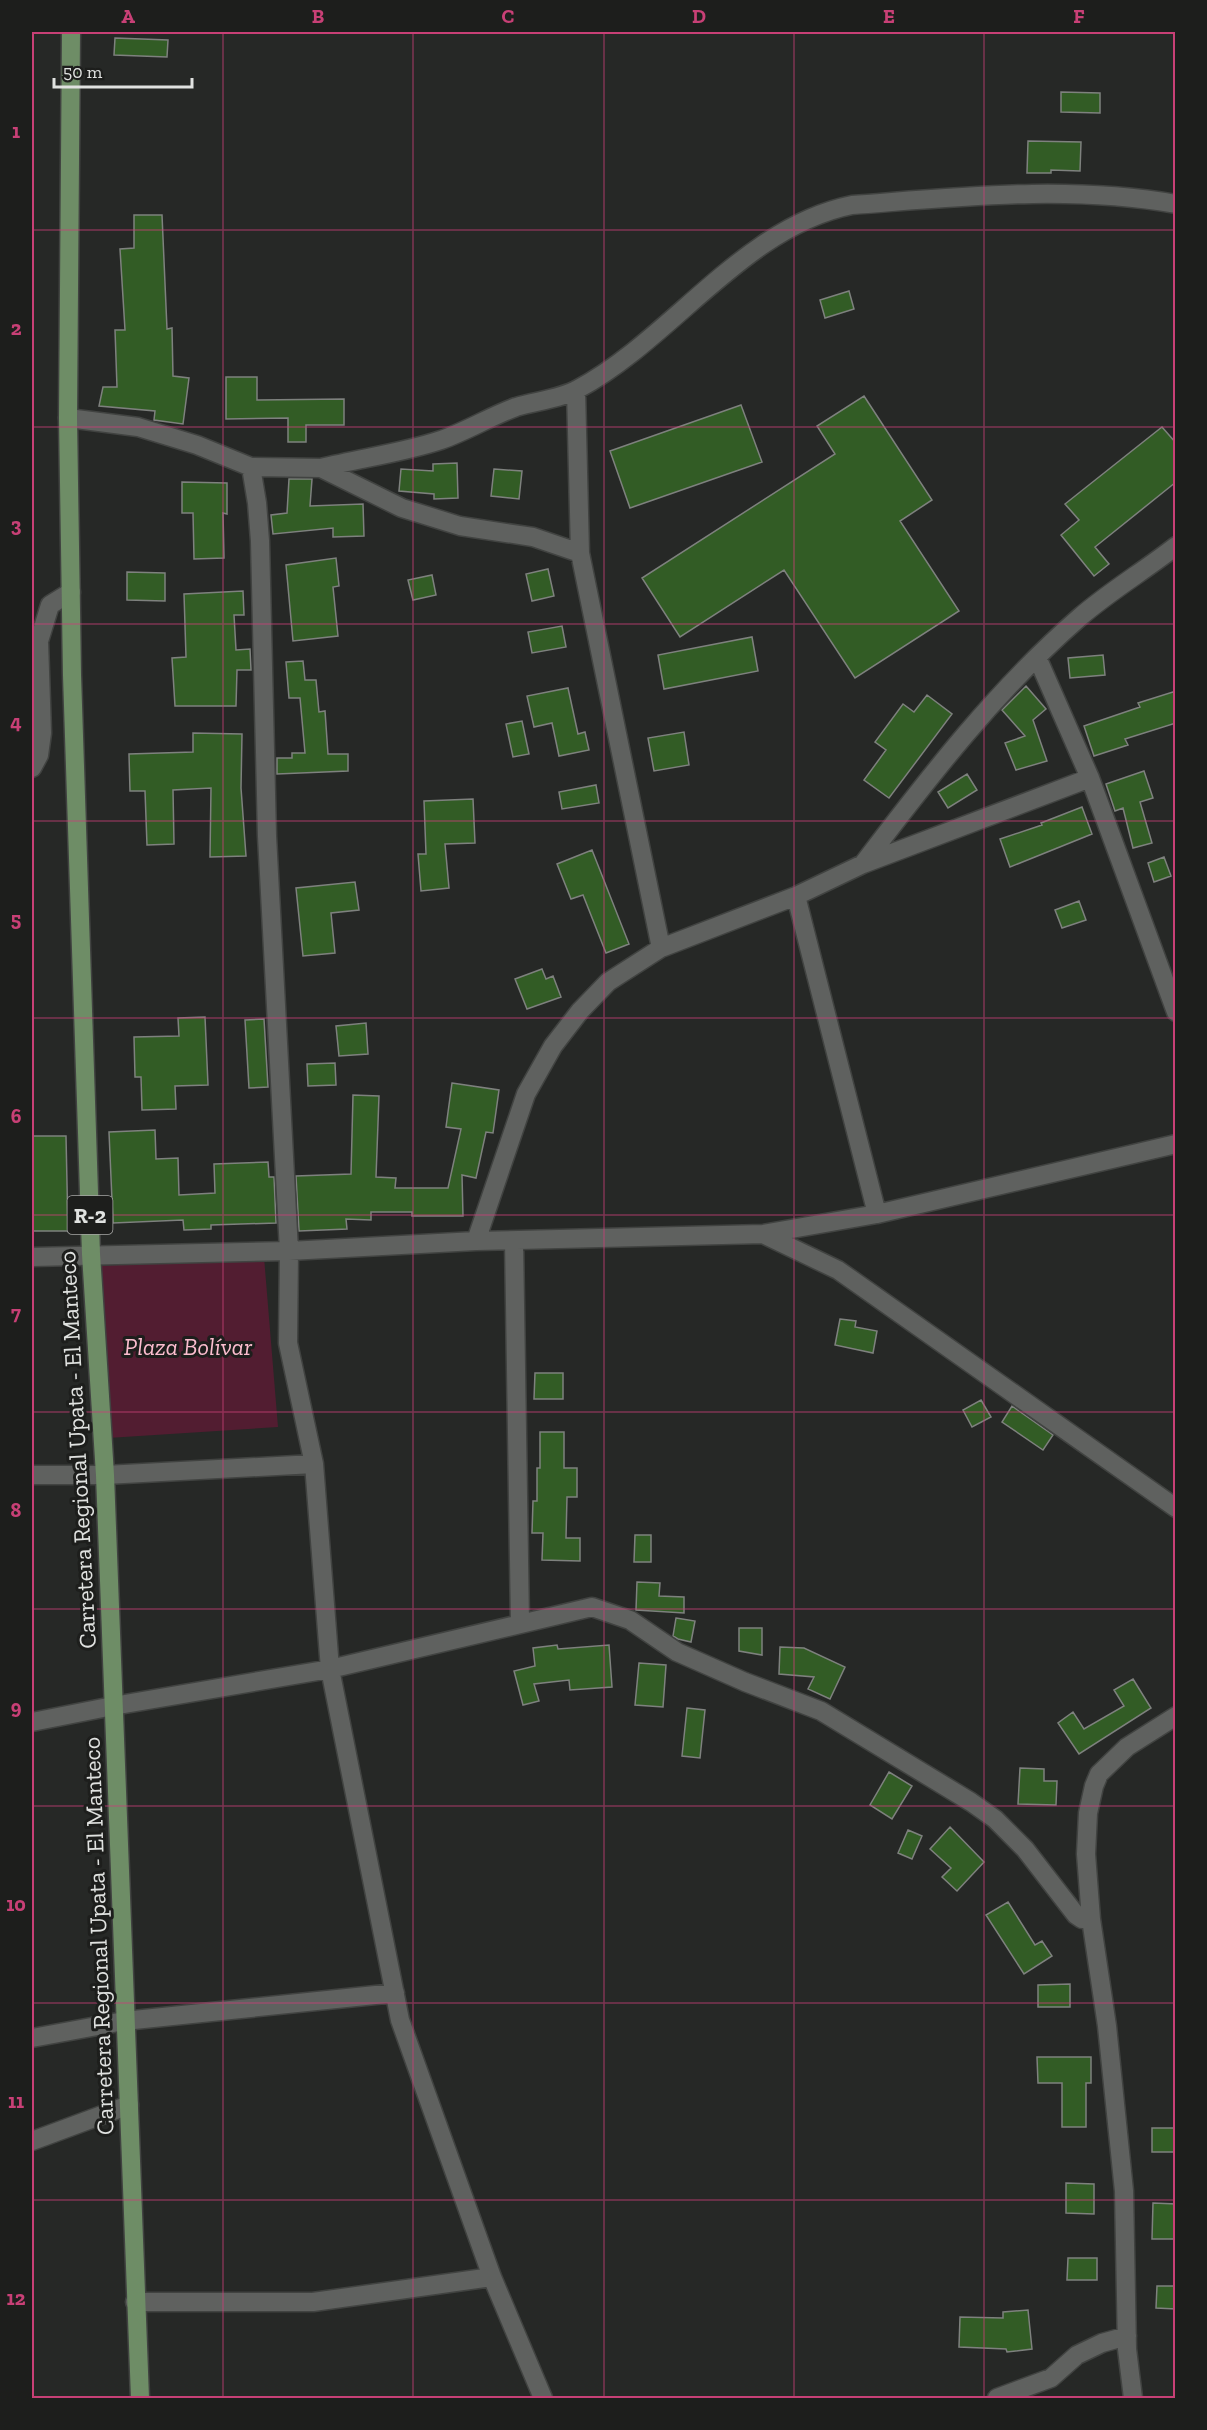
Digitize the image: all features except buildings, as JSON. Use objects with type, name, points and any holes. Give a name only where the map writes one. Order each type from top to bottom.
[{"type":"main road","name":"Carretera Regional Upata - El Manteco","points":[[71,32],[68,418],[71,592],[91,1254],[105,1475],[140,2398]]},
{"type":"street","points":[[68,418],[138,427],[197,445],[250,467],[321,468],[441,440],[515,408],[576,390],[614,365],[679,315],[736,265],[780,232],[834,209],[852,205],[986,195],[1128,196],[1176,204]]},
{"type":"street","points":[[576,390],[580,553],[661,948]]},
{"type":"street","points":[[250,467],[257,503],[260,541],[267,836],[289,1251],[288,1342],[314,1464],[330,1669],[400,2020],[492,2277],[543,2398]]},
{"type":"street","points":[[321,468],[402,508],[460,526],[533,537],[580,553]]},
{"type":"street","points":[[863,864],[939,765],[1037,657],[1117,586],[1176,546]]},
{"type":"street","points":[[1156,561],[1176,556]]},
{"type":"street","points":[[32,768],[39,755],[42,733],[39,641],[50,605],[71,592]]},
{"type":"street","points":[[1037,657],[1090,778],[1176,1012]]},
{"type":"street","points":[[476,1241],[526,1094],[553,1046],[580,1011],[608,982],[661,948],[796,896],[863,864],[1090,778]]},
{"type":"street","points":[[796,896],[878,1214]]},
{"type":"street","points":[[32,1257],[289,1251],[476,1241],[763,1234],[878,1214],[1176,1144]]},
{"type":"street","points":[[763,1234],[838,1270],[1176,1508]]},
{"type":"street","points":[[514,1241],[520,1623]]},
{"type":"street","points":[[32,1475],[105,1475],[314,1464]]},
{"type":"street","points":[[32,1722],[330,1669],[592,1607],[630,1620],[687,1656],[745,1682],[821,1711],[995,1818],[1025,1849],[1076,1915],[1082,1919],[1091,1919]]},
{"type":"street","points":[[1133,2398],[1126,2336],[1124,2192],[1107,2026],[1091,1919],[1086,1854],[1088,1813],[1099,1774],[1127,1748],[1176,1716]]},
{"type":"street","points":[[32,2038],[124,2022],[395,1993]]},
{"type":"street","points":[[32,2141],[129,2105]]},
{"type":"street","points":[[135,2301],[313,2302],[492,2277]]},
{"type":"street","points":[[997,2398],[1051,2378],[1077,2355],[1102,2343],[1126,2336]]},
{"type":"green space","name":"Plaza Bolívar","points":[[264,1257],[278,1427],[108,1438],[100,1266]]}]
